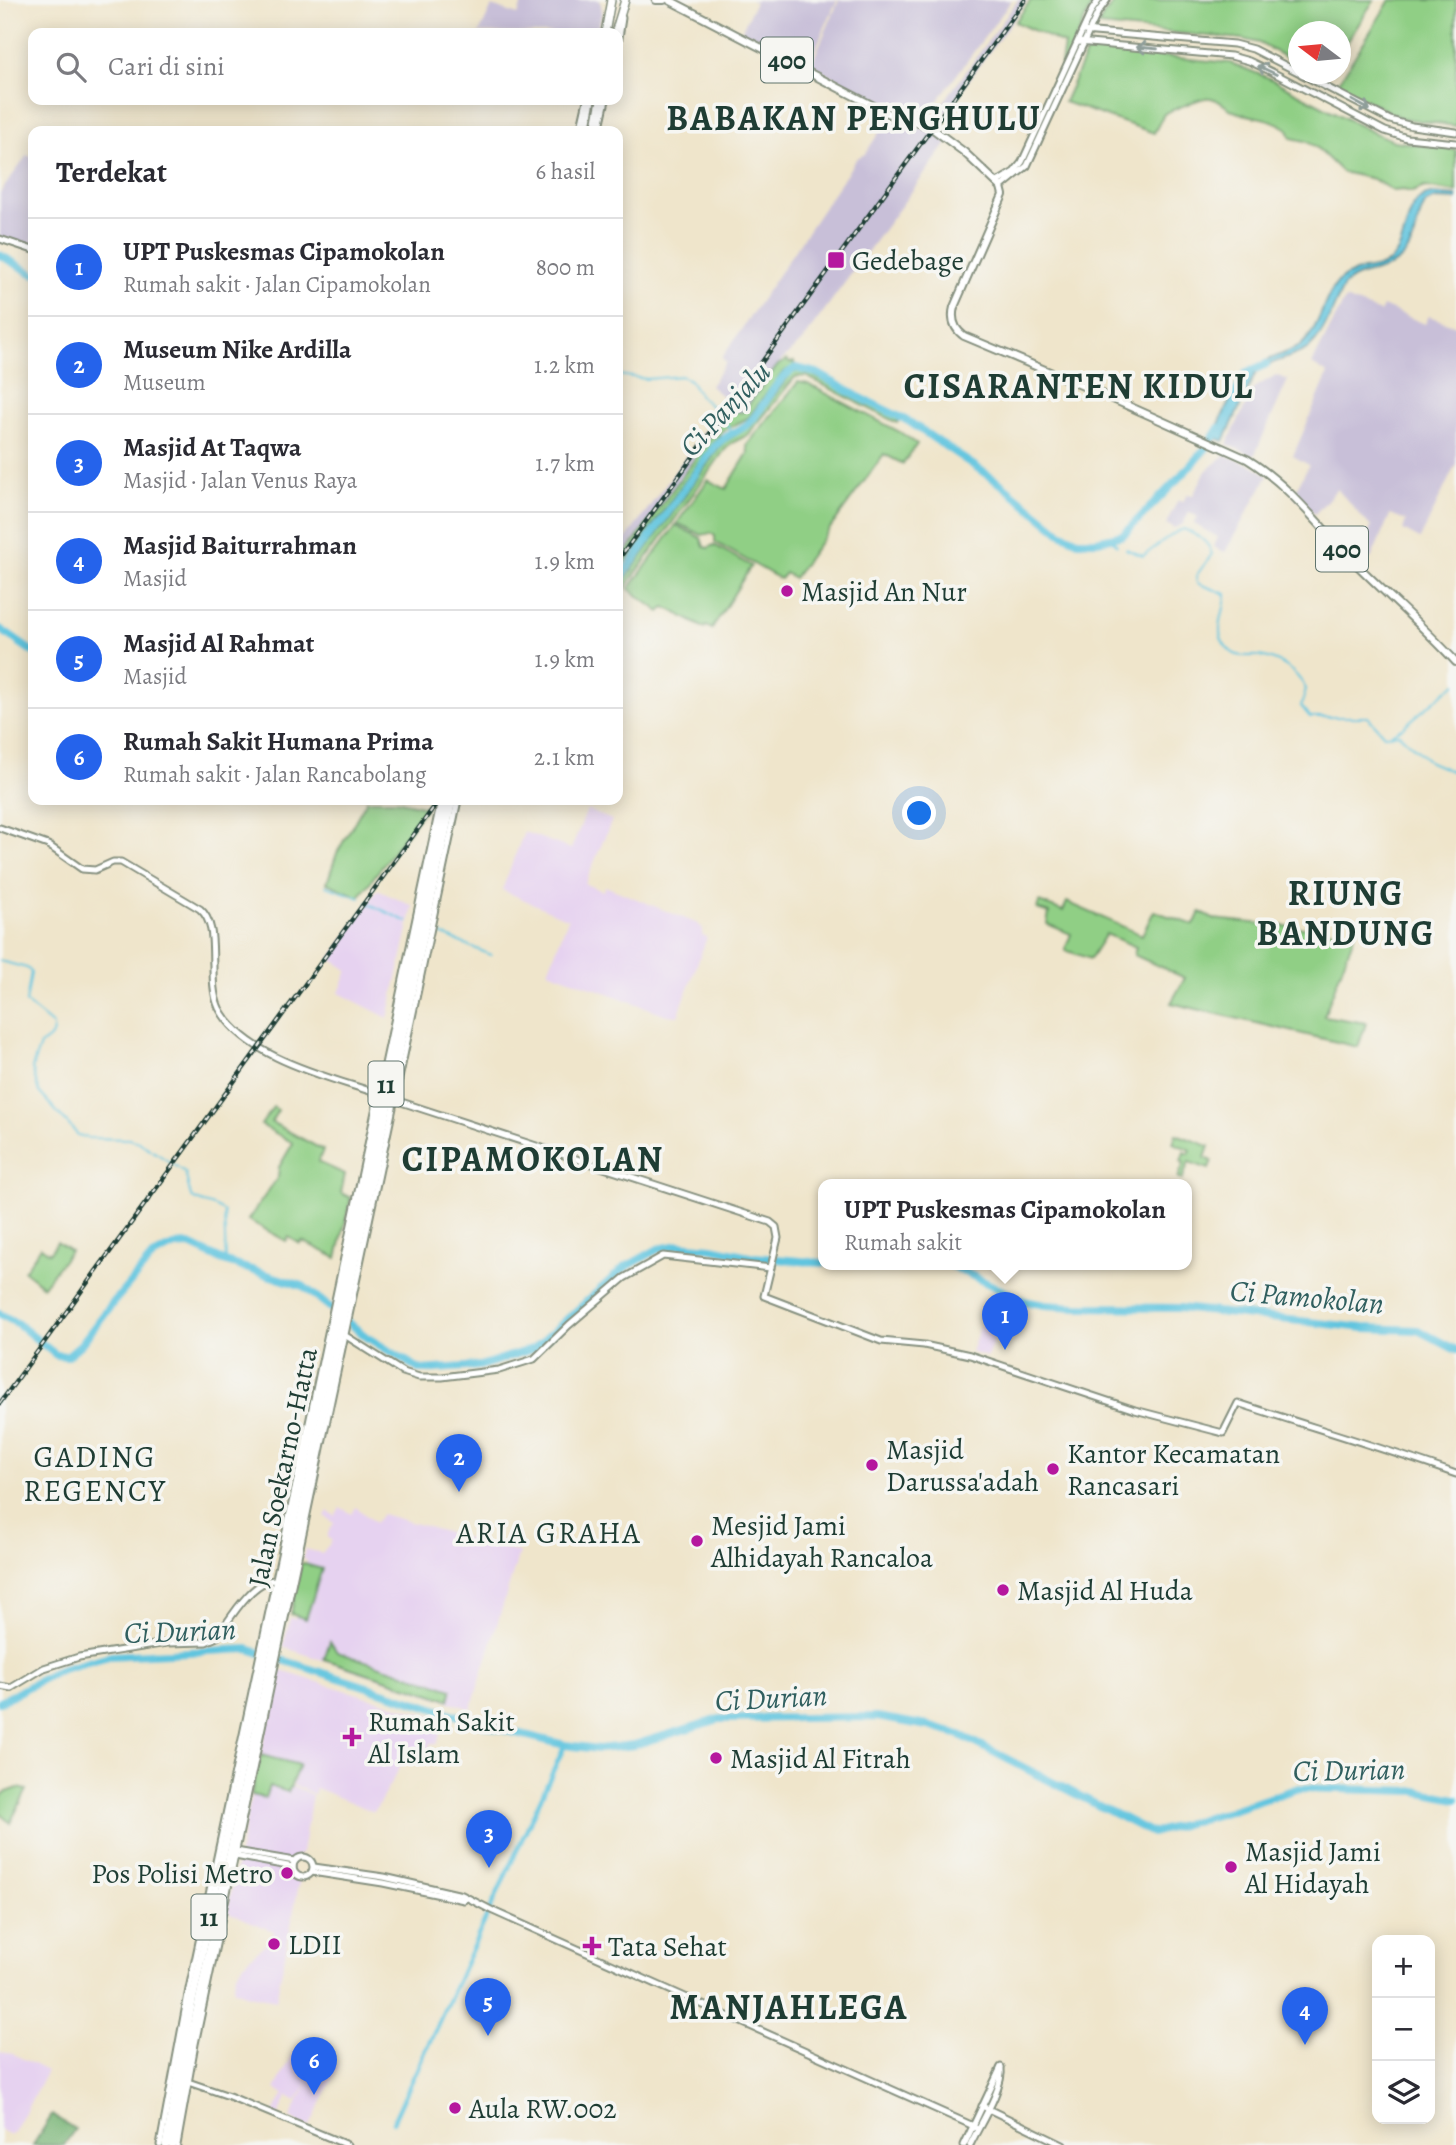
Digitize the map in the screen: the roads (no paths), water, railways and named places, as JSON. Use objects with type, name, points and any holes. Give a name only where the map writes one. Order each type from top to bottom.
[{"type":"highway","points":[[617,28],[625,0]]},
{"type":"highway","points":[[604,28],[609,3]]},
{"type":"highway","points":[[584,126],[588,105]]},
{"type":"highway","points":[[598,126],[603,105]]},
{"type":"highway","name":"Jalan Soekarno-Hatta","points":[[341,1312],[339,1300],[446,805]]},
{"type":"highway","name":"Jalan Soekarno-Hatta","points":[[270,1648],[316,1447],[314,1427],[363,1227],[405,1028],[446,805]]},
{"type":"highway","points":[[426,871],[434,858]]},
{"type":"highway","points":[[405,1028],[406,1047]]},
{"type":"highway","points":[[363,1227],[372,1210]]},
{"type":"highway","points":[[338,1286],[339,1300]]},
{"type":"highway","name":"Jalan Soekarno-Hatta","points":[[174,2145],[193,2030],[239,1812],[267,1661],[316,1447]]},
{"type":"highway","points":[[305,1501],[307,1514]]},
{"type":"highway","name":"Jalan Soekarno-Hatta","points":[[166,2145],[190,2011],[257,1690],[267,1661]]},
{"type":"highway","points":[[250,1702],[257,1690]]},
{"type":"highway","points":[[239,1812],[242,1822]]},
{"type":"highway","points":[[215,1926],[223,1914]]},
{"type":"highway","points":[[193,2030],[195,2044]]},
{"type":"main road","points":[[620,28],[623,12],[631,0]]},
{"type":"main road","points":[[656,0],[670,1]]},
{"type":"main road","points":[[998,185],[1027,166],[1041,128],[1099,0]]},
{"type":"main road","points":[[1086,31],[1107,0]]},
{"type":"main road","name":"400","points":[[670,1],[889,114],[929,125],[964,152],[998,185],[1002,198],[953,310],[953,321],[958,331],[964,336],[1247,459],[1269,472],[1353,561],[1456,662]]},
{"type":"main road","points":[[1086,31],[1213,42],[1253,49],[1288,67]]},
{"type":"main road","points":[[1081,42],[1211,54],[1249,61],[1385,131],[1407,138],[1456,143]]},
{"type":"main road","points":[[1211,54],[1213,42]]},
{"type":"main road","points":[[1321,84],[1390,120],[1456,132]]},
{"type":"main road","points":[[1437,141],[1438,129]]},
{"type":"main road","points":[[0,239],[28,248]]},
{"type":"main road","name":"Jalan Soekarno-Hatta","points":[[341,1312],[338,1286],[438,815],[445,805]]},
{"type":"main road","points":[[457,805],[372,1210],[341,1312],[340,1326],[403,1372],[419,1377],[499,1370],[534,1359],[624,1278],[663,1256],[771,1266]]},
{"type":"main road","points":[[0,828],[48,845],[82,869],[94,870],[113,862],[121,862],[200,909],[210,928],[213,981],[218,1004],[231,1024],[257,1045],[297,1065],[379,1094]]},
{"type":"main road","points":[[395,1100],[770,1222],[778,1231],[764,1296],[881,1341],[924,1345],[970,1355],[1135,1410],[1223,1433],[1238,1404],[1356,1439],[1456,1474]]},
{"type":"main road","name":"Jalan Soekarno-Hatta","points":[[270,1648],[275,1580],[340,1326]]},
{"type":"main road","name":"Jalan Soekarno-Hatta","points":[[174,2145],[242,1822],[267,1661],[301,1544],[316,1447],[340,1326]]},
{"type":"main road","points":[[0,1686],[11,1688],[44,1668],[79,1657],[167,1643],[210,1641],[217,1637],[255,1589],[266,1581],[275,1580]]},
{"type":"main road","name":"Jalan Soekarno-Hatta","points":[[160,2145],[187,1999],[250,1702],[267,1661]]},
{"type":"main road","points":[[236,1853],[294,1864]]},
{"type":"main road","points":[[294,1864],[299,1857],[308,1857],[313,1869]]},
{"type":"main road","points":[[294,1864],[297,1875],[302,1877],[308,1876],[313,1869]]},
{"type":"main road","points":[[313,1869],[461,1898],[975,2127]]},
{"type":"main road","points":[[964,2145],[975,2127],[1001,2067],[998,2087],[984,2107]]},
{"type":"main road","points":[[188,2082],[219,2092],[347,2145]]},
{"type":"main road","points":[[984,2107],[1063,2145]]},
{"type":"main road","points":[[970,2145],[975,2127]]},
{"type":"water","points":[[1431,194],[1456,196],[1456,200],[1436,199],[1426,203],[1407,253],[1388,267],[1357,277],[1344,286],[1324,329],[1313,344],[1256,372],[1224,441],[1213,437],[1243,379],[1259,365],[1296,348],[1306,340],[1316,326],[1330,293],[1341,279],[1391,260],[1401,243],[1415,204]]},
{"type":"waterway","name":"Ci Panjalu","points":[[0,255],[28,271]]},
{"type":"waterway","points":[[1235,394],[1246,373],[1266,364]]},
{"type":"waterway","name":"Ci Panjalu","points":[[623,575],[715,446],[748,424],[776,386],[796,368],[817,373],[908,421],[1001,484],[1061,533],[1078,541],[1097,541],[1123,535],[1181,476],[1207,447],[1219,428]]},
{"type":"waterway","points":[[623,376],[647,379],[681,376],[690,380],[716,414]]},
{"type":"waterway","points":[[725,422],[732,432]]},
{"type":"waterway","name":"Ci Panjalu","points":[[1126,549],[1143,556],[1184,529],[1201,538],[1212,554],[1196,576],[1197,583],[1226,594],[1220,633],[1231,651],[1240,656],[1273,659],[1292,671],[1306,689],[1301,706],[1310,717],[1368,717],[1384,735],[1399,734],[1430,762],[1456,773]]},
{"type":"waterway","name":"Ci Panjalu","points":[[1111,539],[1117,545]]},
{"type":"waterway","points":[[0,629],[28,649]]},
{"type":"waterway","points":[[1391,734],[1456,683]]},
{"type":"waterway","points":[[326,886],[360,898]]},
{"type":"waterway","points":[[367,903],[408,922]]},
{"type":"waterway","points":[[438,933],[491,955]]},
{"type":"waterway","points":[[0,961],[27,968],[31,972],[26,1003],[53,1025],[52,1035],[40,1045],[32,1068],[39,1092],[78,1135],[139,1142],[185,1172],[191,1197],[224,1212],[226,1262]]},
{"type":"waterway","name":"Ci Pamokolan","points":[[0,1314],[18,1324],[56,1355],[67,1356],[81,1344],[153,1256],[173,1246],[190,1245],[226,1262],[303,1286],[368,1338],[421,1370],[480,1366],[535,1348],[624,1268],[658,1249],[679,1245],[712,1248],[754,1257],[818,1263]]},
{"type":"waterway","name":"Ci Pamokolan","points":[[960,1270],[1024,1301],[1045,1305],[1179,1308],[1364,1328],[1418,1330],[1456,1350]]},
{"type":"waterway","name":"Ci Durian","points":[[0,1702],[59,1670],[109,1656],[248,1649],[496,1728],[565,1745],[599,1749],[634,1745],[719,1719],[877,1717],[928,1726],[960,1735],[1152,1833],[1299,1788],[1416,1791],[1456,1799]]},
{"type":"waterway","points":[[393,2122],[565,1745]]},
{"type":"railway","points":[[623,553],[1025,0]]},
{"type":"railway","points":[[0,1403],[435,805]]},
{"type":"place","name":"Gedebage","points":[[836,260]]},
{"type":"place","name":"Masjid An Nur","points":[[787,591]]},
{"type":"place","name":"UPT Puskesmas Cipamokolan","points":[[1005,1350]]},
{"type":"place","name":"Masjid Darussa'adah","points":[[872,1465]]},
{"type":"place","name":"Kantor Kecamatan Rancasari","points":[[1053,1469]]},
{"type":"place","name":"Museum Nike Ardilla","points":[[459,1492]]},
{"type":"place","name":"Mesjid Jami Alhidayah Rancaloa","points":[[697,1541]]},
{"type":"place","name":"Masjid Al Huda","points":[[1003,1590]]},
{"type":"place","name":"Rumah Sakit Al Islam","points":[[352,1737]]},
{"type":"place","name":"Masjid Al Fitrah","points":[[716,1758]]},
{"type":"place","name":"Masjid Jami Al Hidayah","points":[[1231,1867]]},
{"type":"place","name":"Masjid At Taqwa","points":[[489,1868]]},
{"type":"place","name":"Pos Polisi Metro","points":[[287,1873]]},
{"type":"place","name":"LDII","points":[[274,1944]]},
{"type":"place","name":"Tata Sehat","points":[[592,1946]]},
{"type":"place","name":"Masjid Al Rahmat","points":[[488,2036]]},
{"type":"place","name":"Masjid Baiturrahman","points":[[1305,2045]]},
{"type":"place","name":"Rumah Sakit Humana Prima","points":[[314,2095]]},
{"type":"place","name":"Aula RW.002","points":[[455,2108]]},
{"type":"district","name":"BABAKAN PENGHULU","points":[[854,118]]},
{"type":"district","name":"CISARANTEN KIDUL","points":[[1079,386]]},
{"type":"district","name":"RIUNG BANDUNG","points":[[1346,913]]},
{"type":"district","name":"CIPAMOKOLAN","points":[[533,1159]]},
{"type":"district","name":"GADING REGENCY","points":[[95,1474]]},
{"type":"district","name":"ARIA GRAHA","points":[[549,1533]]},
{"type":"district","name":"MANJAHLEGA","points":[[789,2007]]}]
